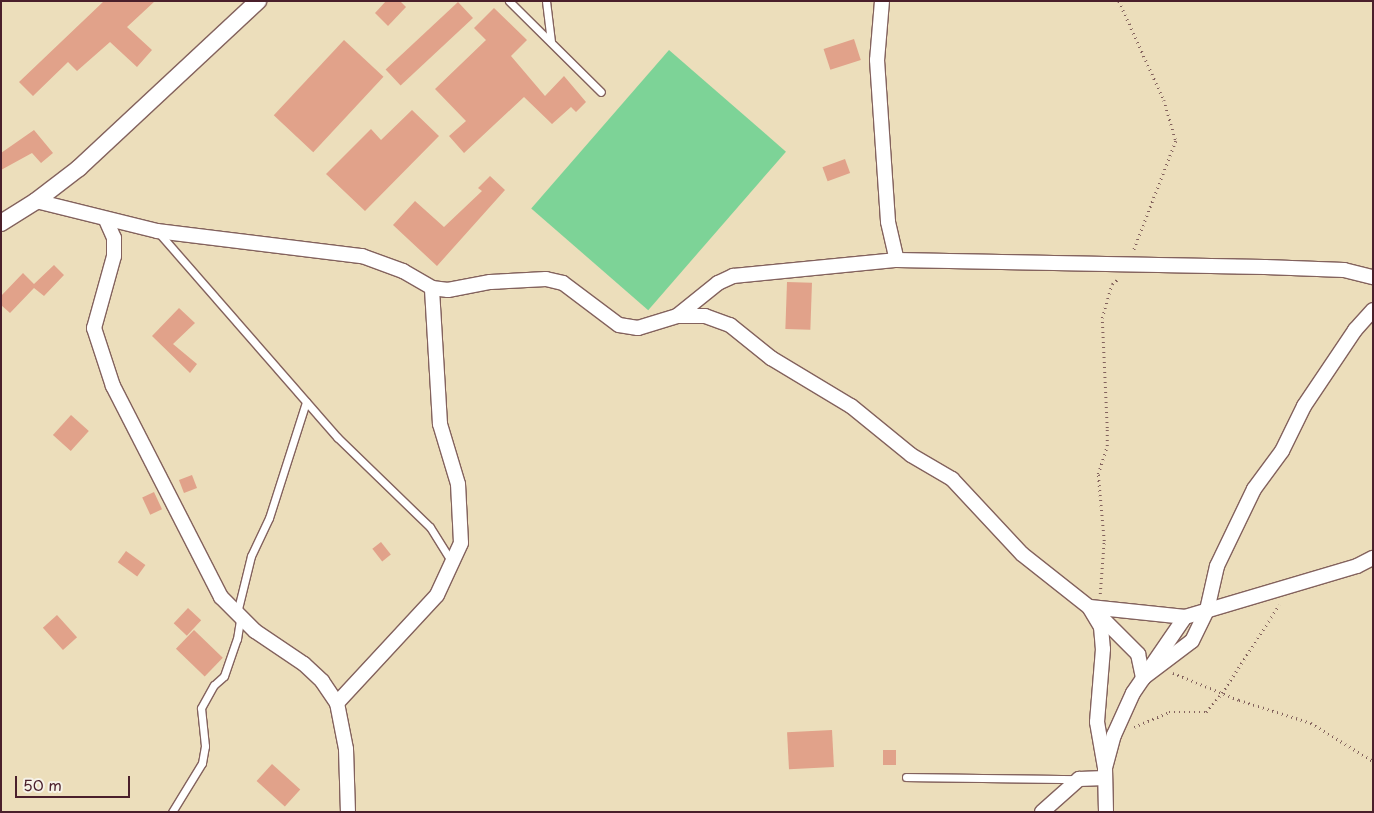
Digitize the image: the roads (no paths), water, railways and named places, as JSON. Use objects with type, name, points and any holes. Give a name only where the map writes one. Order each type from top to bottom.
[{"type":"street","points":[[1,223],[36,202],[79,168],[258,1]]},
{"type":"street","points":[[882,1],[877,60],[888,222],[897,260]]},
{"type":"street","points":[[36,202],[157,231],[362,256],[403,271],[432,288],[448,290],[490,282],[546,279],[563,283],[619,325],[638,328],[677,316],[705,316],[730,326],[771,358],[851,406],[911,455],[952,479],[1022,554],[1094,607],[1138,654],[1143,664],[1143,678]]},
{"type":"street","points":[[106,220],[114,238],[114,256],[95,316],[96,338],[113,386],[221,597],[239,617],[304,664],[322,681],[337,703],[346,749],[348,812]]},
{"type":"street","points":[[677,316],[718,283],[733,276],[897,260],[1344,270],[1373,277]]},
{"type":"street","points":[[337,703],[437,595],[451,560],[461,543],[458,484],[440,424],[432,288]]},
{"type":"street","points":[[1143,678],[1192,641],[1207,610],[1218,566],[1254,489],[1282,451],[1304,406],[1355,330],[1373,310]]},
{"type":"street","points":[[1094,607],[1185,617],[1357,566],[1373,558]]},
{"type":"street","points":[[1094,607],[1101,627],[1103,649],[1097,722],[1105,773],[1106,812]]},
{"type":"street","points":[[1105,773],[1114,735],[1143,678],[1185,617]]},
{"type":"street","points":[[1042,812],[1079,778],[1105,773]]},
{"type":"lane","points":[[509,1],[601,92]]},
{"type":"lane","points":[[546,1],[551,43]]},
{"type":"lane","points":[[157,231],[306,402],[396,496],[430,526],[451,560]]},
{"type":"lane","points":[[172,812],[202,763],[204,746],[201,708],[230,661],[251,556],[269,518],[306,402]]},
{"type":"lane","points":[[906,777],[1079,778]]}]
